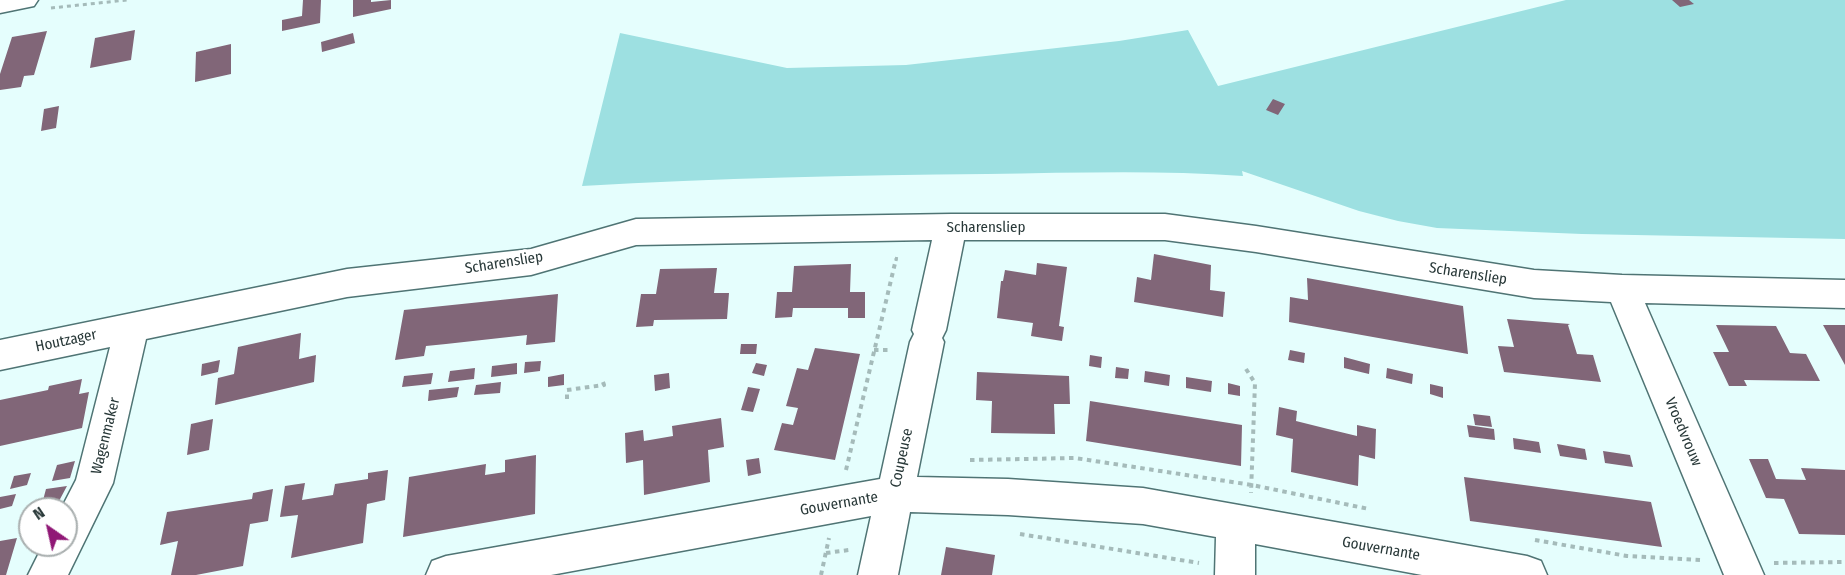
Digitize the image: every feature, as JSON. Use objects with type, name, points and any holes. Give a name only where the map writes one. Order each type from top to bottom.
[{"type":"street","points":[[0,4],[34,4]]},
{"type":"street","name":"Scharensliep","points":[[132,327],[347,283],[531,262],[636,232],[951,227],[1165,227],[1256,239],[1534,284],[1622,289],[1845,294]]},
{"type":"street","name":"Coupeuse","points":[[878,575],[951,227]]},
{"type":"street","name":"Vroedvrouw","points":[[1622,289],[1744,575]]},
{"type":"street","name":"Houtzager","points":[[0,356],[132,327]]},
{"type":"street","name":"Wagenmaker","points":[[78,515],[94,483],[132,327]]},
{"type":"street","name":"Gouvernante","points":[[446,575],[894,494],[1008,497],[1143,506],[1527,575]]},
{"type":"street","points":[[1235,572],[1242,523]]},
{"type":"street","points":[[48,575],[57,557]]},
{"type":"path","points":[[34,4],[128,0]]},
{"type":"path","points":[[821,575],[903,228]]},
{"type":"path","points":[[1242,523],[1255,383],[1246,369]]},
{"type":"path","points":[[567,399],[567,390],[604,385],[603,382]]},
{"type":"path","points":[[1017,533],[1235,572]]},
{"type":"path","points":[[1788,563],[1845,562]]},
{"type":"shaded area","points":[[1566,0],[1845,0],[1845,239],[1582,234],[1437,228],[1359,211],[1242,171],[1243,176],[1115,172],[886,175],[582,186],[620,33],[787,68],[906,65],[1119,41],[1188,30],[1218,86]]},
{"type":"building","points":[[303,0],[321,0],[320,23],[282,31],[282,20],[302,16]]},
{"type":"building","points":[[353,0],[371,0],[371,2],[391,0],[391,9],[353,17]]},
{"type":"building","points":[[1672,0],[1689,0],[1694,4],[1680,7]]},
{"type":"building","points":[[135,30],[131,60],[90,68],[95,38]]},
{"type":"building","points":[[47,31],[34,75],[24,76],[21,87],[0,90],[0,74],[12,37]]},
{"type":"building","points":[[353,33],[355,43],[322,52],[321,42]]},
{"type":"building","points":[[231,44],[231,74],[195,82],[196,52]]},
{"type":"building","points":[[1273,99],[1285,104],[1278,115],[1266,110]]},
{"type":"building","points":[[59,106],[56,128],[41,131],[44,109]]},
{"type":"building","points":[[1154,254],[1211,265],[1210,290],[1225,292],[1223,317],[1134,302],[1137,277],[1151,280]]},
{"type":"building","points":[[1037,263],[1067,267],[1059,326],[1064,327],[1062,341],[1031,336],[1033,323],[997,318],[1001,281],[1003,281],[1005,270],[1036,275]]},
{"type":"building","points":[[851,264],[850,292],[865,292],[865,318],[848,318],[848,308],[793,308],[792,317],[775,318],[777,292],[792,292],[794,266]]},
{"type":"building","points":[[717,268],[714,293],[729,293],[727,319],[654,320],[653,326],[636,327],[641,294],[656,294],[660,269]]},
{"type":"building","points":[[1307,278],[1463,306],[1468,354],[1289,322],[1290,297],[1308,300]]},
{"type":"building","points":[[558,294],[555,342],[526,345],[527,335],[426,346],[424,356],[395,360],[404,310]]},
{"type":"building","points":[[1507,319],[1570,324],[1568,325],[1577,354],[1593,355],[1601,382],[1504,372],[1498,346],[1514,347]]},
{"type":"building","points":[[1716,325],[1776,326],[1790,353],[1806,354],[1820,381],[1744,380],[1747,386],[1729,386],[1713,352],[1729,352]]},
{"type":"building","points":[[1823,325],[1845,325],[1845,365]]},
{"type":"building","points":[[301,333],[299,359],[316,355],[314,382],[215,405],[218,378],[234,374],[238,347]]},
{"type":"building","points":[[741,344],[757,344],[756,354],[740,354]]},
{"type":"building","points":[[815,348],[860,354],[835,460],[774,450],[782,423],[793,425],[798,408],[786,406],[797,368],[808,370]]},
{"type":"building","points":[[1290,350],[1305,353],[1304,363],[1288,360]]},
{"type":"building","points":[[1090,355],[1102,357],[1101,368],[1089,366]]},
{"type":"building","points":[[1344,357],[1370,364],[1369,374],[1344,368]]},
{"type":"building","points":[[220,360],[218,372],[201,376],[202,364]]},
{"type":"building","points":[[541,361],[540,371],[524,373],[525,362]]},
{"type":"building","points":[[517,363],[517,374],[491,377],[492,366]]},
{"type":"building","points":[[756,363],[767,365],[764,376],[752,373]]},
{"type":"building","points":[[1116,367],[1129,369],[1128,379],[1115,378]]},
{"type":"building","points":[[475,368],[474,379],[448,382],[450,371]]},
{"type":"building","points":[[1387,368],[1413,374],[1412,384],[1386,378]]},
{"type":"building","points":[[1145,371],[1170,375],[1169,386],[1144,382]]},
{"type":"building","points":[[977,372],[1069,376],[1070,404],[1054,404],[1055,434],[991,433],[992,401],[976,400]]},
{"type":"building","points":[[433,373],[431,384],[402,387],[404,376]]},
{"type":"building","points":[[669,373],[670,388],[655,391],[654,375]]},
{"type":"building","points":[[564,374],[564,385],[548,387],[548,377]]},
{"type":"building","points":[[1186,377],[1212,381],[1211,392],[1186,388]]},
{"type":"building","points":[[82,379],[79,394],[89,392],[82,428],[0,446],[0,400],[48,390],[49,386]]},
{"type":"building","points":[[501,382],[500,393],[474,395],[476,385]]},
{"type":"building","points":[[1228,383],[1240,386],[1240,396],[1228,394]]},
{"type":"building","points":[[1430,384],[1443,387],[1443,398],[1430,394]]},
{"type":"building","points":[[459,387],[457,397],[428,401],[429,390]]},
{"type":"building","points":[[748,387],[760,389],[753,412],[741,410]]},
{"type":"building","points":[[1090,401],[1242,425],[1241,466],[1086,441]]},
{"type":"building","points":[[1279,407],[1297,411],[1296,421],[1357,436],[1357,425],[1376,429],[1375,459],[1359,455],[1358,486],[1291,472],[1293,439],[1276,435]]},
{"type":"building","points":[[1473,414],[1490,416],[1492,427],[1475,425]]},
{"type":"building","points":[[721,418],[724,447],[708,450],[710,482],[644,495],[643,460],[626,463],[625,433],[643,430],[644,441],[673,436],[672,426]]},
{"type":"building","points":[[213,419],[209,450],[187,455],[191,424]]},
{"type":"building","points":[[1467,425],[1494,429],[1495,440],[1469,437]]},
{"type":"building","points":[[1513,438],[1539,442],[1541,453],[1514,449]]},
{"type":"building","points":[[1557,444],[1585,449],[1587,460],[1560,456]]},
{"type":"building","points":[[1603,451],[1630,455],[1633,467],[1605,463]]},
{"type":"building","points":[[536,455],[535,514],[403,537],[409,477],[486,464],[485,475],[505,472],[505,460]]},
{"type":"building","points":[[759,458],[761,473],[748,476],[746,460]]},
{"type":"building","points":[[1749,459],[1768,459],[1776,479],[1806,480],[1801,468],[1845,470],[1845,535],[1799,534],[1784,499],[1766,498]]},
{"type":"building","points":[[75,461],[70,478],[52,481],[57,465]]},
{"type":"building","points":[[388,470],[385,500],[367,504],[363,543],[291,558],[298,515],[280,517],[285,486],[305,483],[302,500],[333,495],[335,484],[368,479],[368,473]]},
{"type":"building","points":[[31,473],[27,485],[10,489],[14,476]]},
{"type":"building","points":[[1464,477],[1651,502],[1662,547],[1470,521]]},
{"type":"building","points":[[67,486],[61,497],[44,497],[46,489]]},
{"type":"building","points":[[273,489],[268,521],[250,524],[243,566],[196,575],[171,575],[178,541],[160,545],[167,512],[252,499],[253,493]]},
{"type":"building","points":[[16,494],[12,506],[0,509],[0,497]]},
{"type":"building","points":[[17,538],[6,575],[0,575],[0,541]]},
{"type":"building","points":[[946,547],[995,555],[992,575],[941,575]]}]
